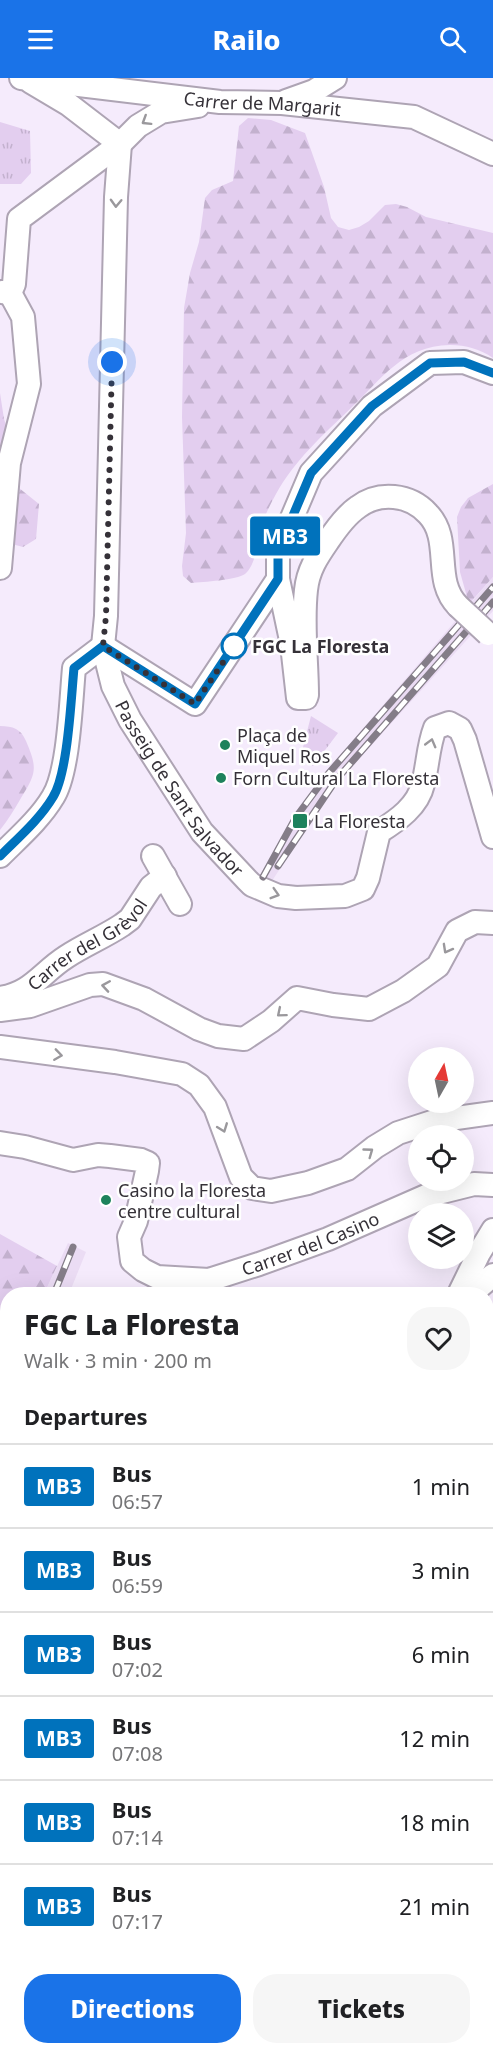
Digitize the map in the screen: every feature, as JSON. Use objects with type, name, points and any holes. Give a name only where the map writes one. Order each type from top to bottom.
[{"type":"street","name":"Carrer de Margarit","points":[[23,78],[220,102],[282,103],[414,117],[493,154]]},
{"type":"street","name":"Carrer de Margarit","points":[[23,78],[68,104],[120,144]]},
{"type":"street","points":[[282,103],[314,91],[335,78]]},
{"type":"street","points":[[0,568],[9,463],[29,384],[23,317],[6,293],[14,284],[19,219],[120,144],[138,126],[161,112],[220,102]]},
{"type":"street","points":[[0,856],[38,816],[57,790],[63,764],[74,668],[103,646],[106,616],[116,197],[120,144]]},
{"type":"street","points":[[490,637],[452,601],[444,583],[440,532],[430,515],[414,503],[395,497],[376,498],[359,506],[331,537],[313,563],[309,573],[306,590],[307,695],[304,699],[298,698],[292,645],[278,579],[278,551],[311,473],[372,406],[430,363],[464,362],[493,373]]},
{"type":"street","points":[[103,646],[195,704],[278,579]]},
{"type":"street","name":"Passeig de Sant Salvador","points":[[103,646],[113,686],[130,720],[202,832],[252,885],[278,896],[296,898],[345,896],[363,889],[380,832],[400,818],[415,802],[423,785],[430,742],[435,728],[448,723],[460,729],[465,740],[493,837]]},
{"type":"street","points":[[153,856],[180,904]]},
{"type":"street","name":"Carrer del Grèvol","points":[[0,998],[12,996],[29,988],[64,958],[122,925],[130,919],[151,887],[165,876]]},
{"type":"street","points":[[0,1010],[30,1006],[90,985],[103,984],[144,999],[199,1029],[218,1036],[244,1039],[271,1021],[297,998],[369,1009],[403,991],[438,966],[457,931],[475,922],[493,923]]},
{"type":"street","points":[[0,1047],[115,1062],[182,1074],[199,1085],[215,1107],[241,1177],[252,1188],[271,1191],[308,1183],[346,1169],[398,1133],[435,1121],[493,1113]]},
{"type":"street","name":"Carrer del Casino","points":[[0,1143],[73,1160],[98,1155],[141,1160],[148,1163],[136,1221],[129,1237],[132,1261],[157,1277],[177,1279],[209,1280],[328,1239],[426,1196],[474,1184],[492,1185]]},
{"type":"street","points":[[465,1287],[479,1253],[493,1230]]},
{"type":"street","points":[[473,1287],[493,1275]]},
{"type":"shaded area","points":[[493,577],[493,611],[339,781],[272,881],[261,876],[287,828],[324,774]]},
{"type":"shaded area","points":[[68,1243],[86,1252],[72,1287],[47,1287]]},
{"type":"green space","points":[[248,118],[271,120],[305,133],[324,187],[331,218],[338,227],[349,230],[359,227],[369,221],[385,205],[396,204],[426,217],[493,233],[493,358],[473,348],[450,345],[419,351],[394,366],[319,439],[291,470],[264,519],[255,556],[245,574],[228,579],[191,583],[183,576],[182,566],[186,533],[182,417],[184,308],[190,273],[199,242],[205,198],[212,190],[233,181],[239,126]]},
{"type":"green space","points":[[0,122],[30,131],[31,173],[21,184],[0,184]]},
{"type":"green space","points":[[0,393],[9,434],[14,484],[39,504],[36,539],[23,547],[8,543],[0,536]]},
{"type":"green space","points":[[493,484],[493,577],[469,604],[460,572],[457,517],[468,498]]},
{"type":"green space","points":[[311,716],[338,733],[313,766],[300,759]]},
{"type":"green space","points":[[0,726],[13,728],[22,734],[30,750],[34,771],[30,782],[0,830]]},
{"type":"green space","points":[[0,1234],[57,1266],[47,1287],[0,1287]]},
{"type":"railway","points":[[472,611],[493,587]]},
{"type":"railway","points":[[480,617],[493,602]]},
{"type":"railway","points":[[263,877],[296,817],[328,774],[464,619]]},
{"type":"railway","points":[[278,866],[336,780],[472,625]]},
{"type":"railway","points":[[57,1287],[73,1247]]},
{"type":"bus line","name":"MB3","points":[[0,856],[38,816],[57,790],[68,730],[74,668],[103,646],[195,704],[278,579],[278,551],[311,473],[372,406],[430,363],[464,362],[493,373]]},
{"type":"place","name":"FGC La Floresta","points":[[234,646]]},
{"type":"place","name":"Plaça de Miquel Ros","points":[[225,745]]},
{"type":"place","name":"Forn Cultural La Floresta","points":[[221,778]]},
{"type":"place","name":"La Floresta","points":[[300,821]]},
{"type":"place","name":"Casino la Floresta centre cultural","points":[[106,1200]]},
{"type":"route","points":[[112,362],[106,616],[103,646],[195,704],[234,646]]}]
